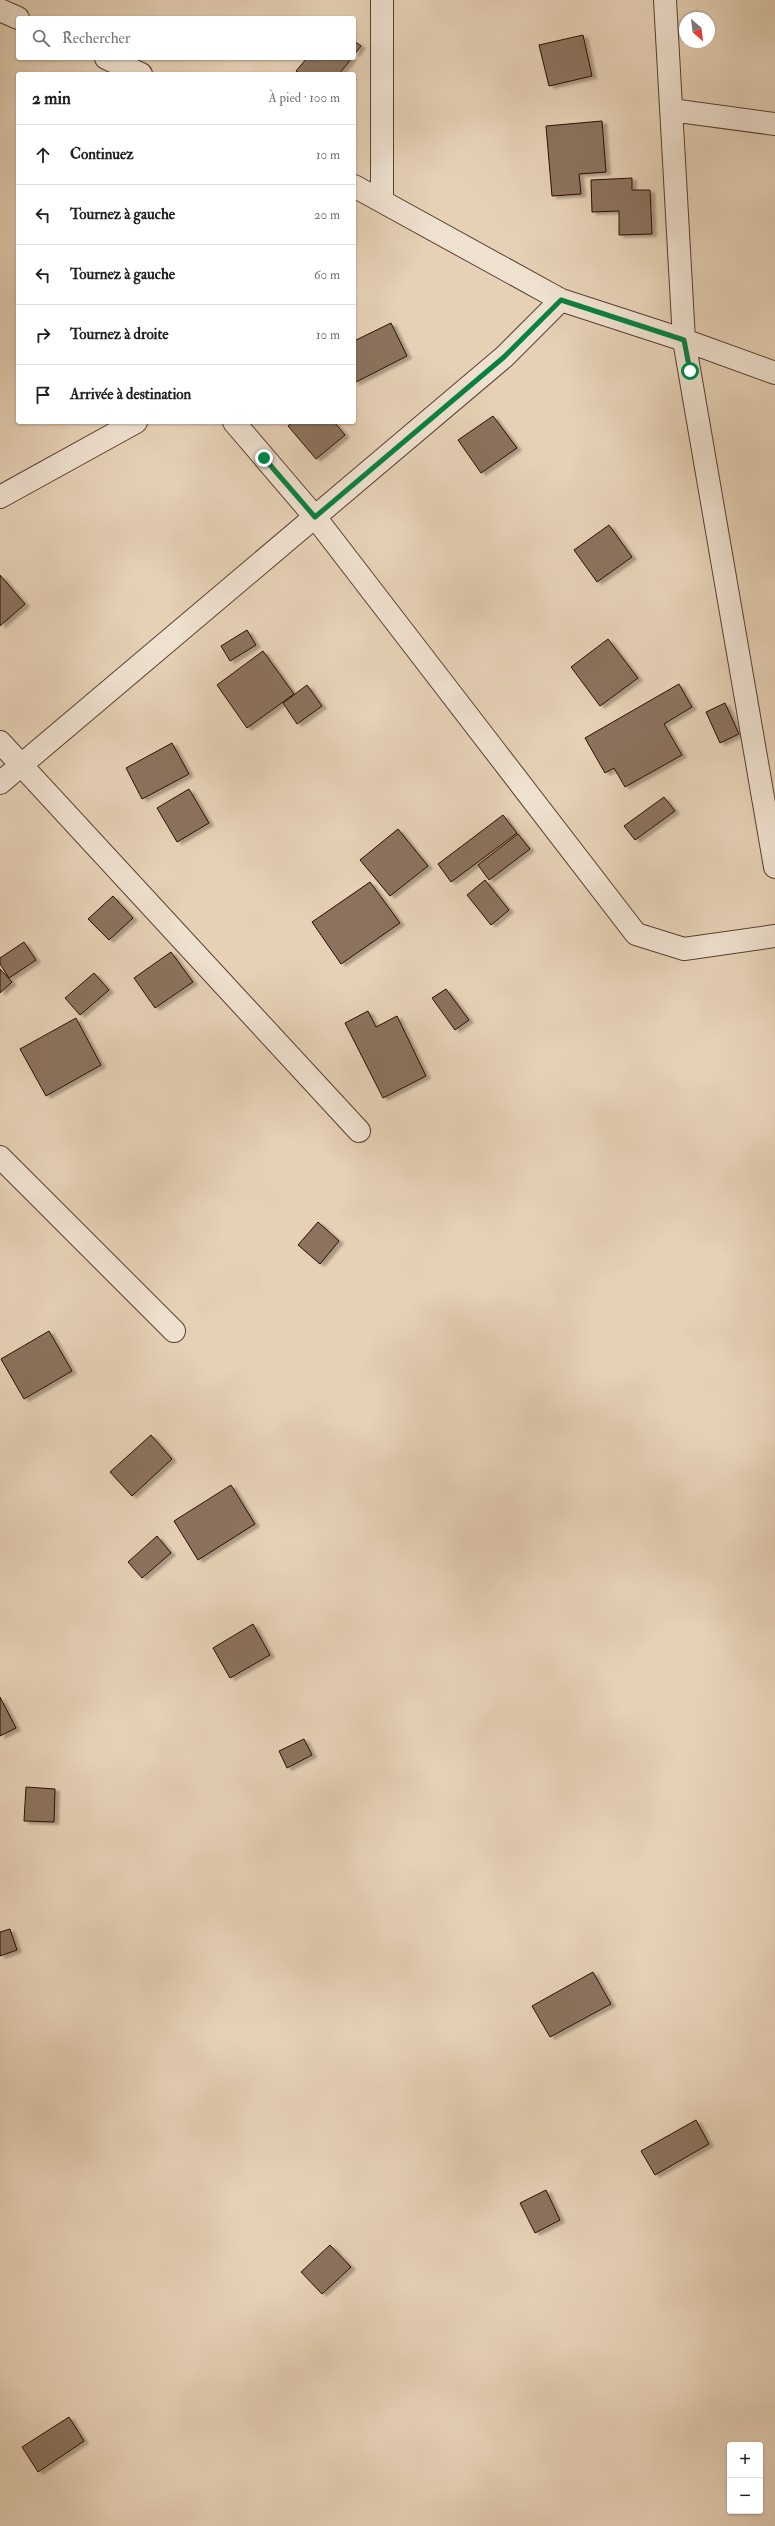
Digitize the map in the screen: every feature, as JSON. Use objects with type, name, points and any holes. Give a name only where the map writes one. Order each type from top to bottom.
[{"type":"street","points":[[382,0],[382,201]]},
{"type":"street","points":[[665,0],[684,340],[775,867]]},
{"type":"street","points":[[0,10],[16,17]]},
{"type":"street","points":[[110,60],[137,72]]},
{"type":"street","points":[[671,110],[775,124]]},
{"type":"street","points":[[356,187],[561,300],[684,340],[775,373]]},
{"type":"street","points":[[0,783],[504,357],[561,300]]},
{"type":"street","points":[[0,497],[132,424]]},
{"type":"street","points":[[236,424],[315,517],[636,934],[684,949],[775,936]]},
{"type":"street","points":[[0,742],[22,764],[359,1131]]},
{"type":"street","points":[[0,1157],[174,1331]]},
{"type":"building","points":[[583,35],[592,76],[549,86],[539,45]]},
{"type":"building","points":[[356,42],[361,46],[356,52]]},
{"type":"building","points":[[305,60],[350,60],[341,72],[296,71]]},
{"type":"building","points":[[602,121],[606,172],[579,174],[581,194],[552,196],[546,126]]},
{"type":"building","points":[[632,178],[632,190],[650,190],[652,234],[619,235],[619,211],[592,212],[591,180]]},
{"type":"building","points":[[391,323],[407,356],[356,382],[356,340]]},
{"type":"building","points":[[493,416],[517,448],[481,473],[458,440]]},
{"type":"building","points":[[290,424],[336,424],[345,435],[316,459],[288,426]]},
{"type":"building","points":[[609,525],[632,557],[597,582],[574,550]]},
{"type":"building","points":[[0,575],[25,604],[0,626]]},
{"type":"building","points":[[247,630],[256,645],[230,661],[221,646]]},
{"type":"building","points":[[608,639],[638,678],[600,706],[571,667]]},
{"type":"building","points":[[263,651],[294,694],[247,728],[217,685]]},
{"type":"building","points":[[679,684],[692,707],[664,724],[682,755],[625,787],[614,768],[605,773],[585,738]]},
{"type":"building","points":[[307,685],[322,706],[297,724],[283,703]]},
{"type":"building","points":[[725,703],[739,734],[720,743],[706,712]]},
{"type":"building","points":[[172,743],[189,774],[142,799],[126,768]]},
{"type":"building","points":[[189,789],[209,823],[177,842],[157,808]]},
{"type":"building","points":[[664,797],[675,811],[635,840],[624,826]]},
{"type":"building","points":[[503,815],[517,833],[451,882],[438,864]]},
{"type":"building","points":[[398,829],[428,866],[390,896],[360,860]]},
{"type":"building","points":[[518,834],[530,849],[489,880],[478,865]]},
{"type":"building","points":[[485,880],[509,910],[491,925],[467,895]]},
{"type":"building","points":[[370,882],[400,923],[341,964],[312,922]]},
{"type":"building","points":[[113,896],[133,918],[109,940],[88,919]]},
{"type":"building","points":[[24,942],[36,960],[9,978],[0,964],[0,958]]},
{"type":"building","points":[[171,952],[193,982],[155,1008],[134,978]]},
{"type":"building","points":[[0,969],[12,982],[0,993]]},
{"type":"building","points":[[94,973],[109,990],[80,1015],[65,998]]},
{"type":"building","points":[[446,989],[469,1020],[455,1030],[432,998]]},
{"type":"building","points":[[368,1011],[376,1027],[397,1016],[426,1076],[383,1098],[345,1023]]},
{"type":"building","points":[[76,1018],[101,1065],[46,1096],[20,1049]]},
{"type":"building","points":[[318,1222],[339,1241],[320,1264],[298,1245]]},
{"type":"building","points":[[49,1331],[72,1371],[24,1399],[1,1359]]},
{"type":"building","points":[[151,1435],[172,1459],[132,1496],[110,1472]]},
{"type":"building","points":[[231,1485],[255,1524],[198,1560],[174,1521]]},
{"type":"building","points":[[157,1536],[171,1553],[142,1578],[128,1562]]},
{"type":"building","points":[[253,1624],[270,1655],[230,1678],[213,1648]]},
{"type":"building","points":[[0,1697],[16,1728],[0,1736]]},
{"type":"building","points":[[304,1739],[312,1755],[287,1768],[279,1751]]},
{"type":"building","points":[[26,1787],[55,1789],[54,1822],[24,1821]]},
{"type":"building","points":[[10,1929],[17,1950],[0,1956],[0,1932]]},
{"type":"building","points":[[593,1972],[611,2004],[550,2037],[532,2006]]},
{"type":"building","points":[[696,2120],[709,2144],[655,2175],[641,2151]]},
{"type":"building","points":[[546,2190],[560,2220],[535,2233],[520,2203]]},
{"type":"building","points":[[330,2245],[351,2267],[322,2294],[301,2272]]},
{"type":"building","points":[[69,2417],[84,2441],[38,2472],[22,2447]]},
{"type":"route","points":[[264,458],[315,517],[504,357],[561,300],[684,340],[690,371]]}]
